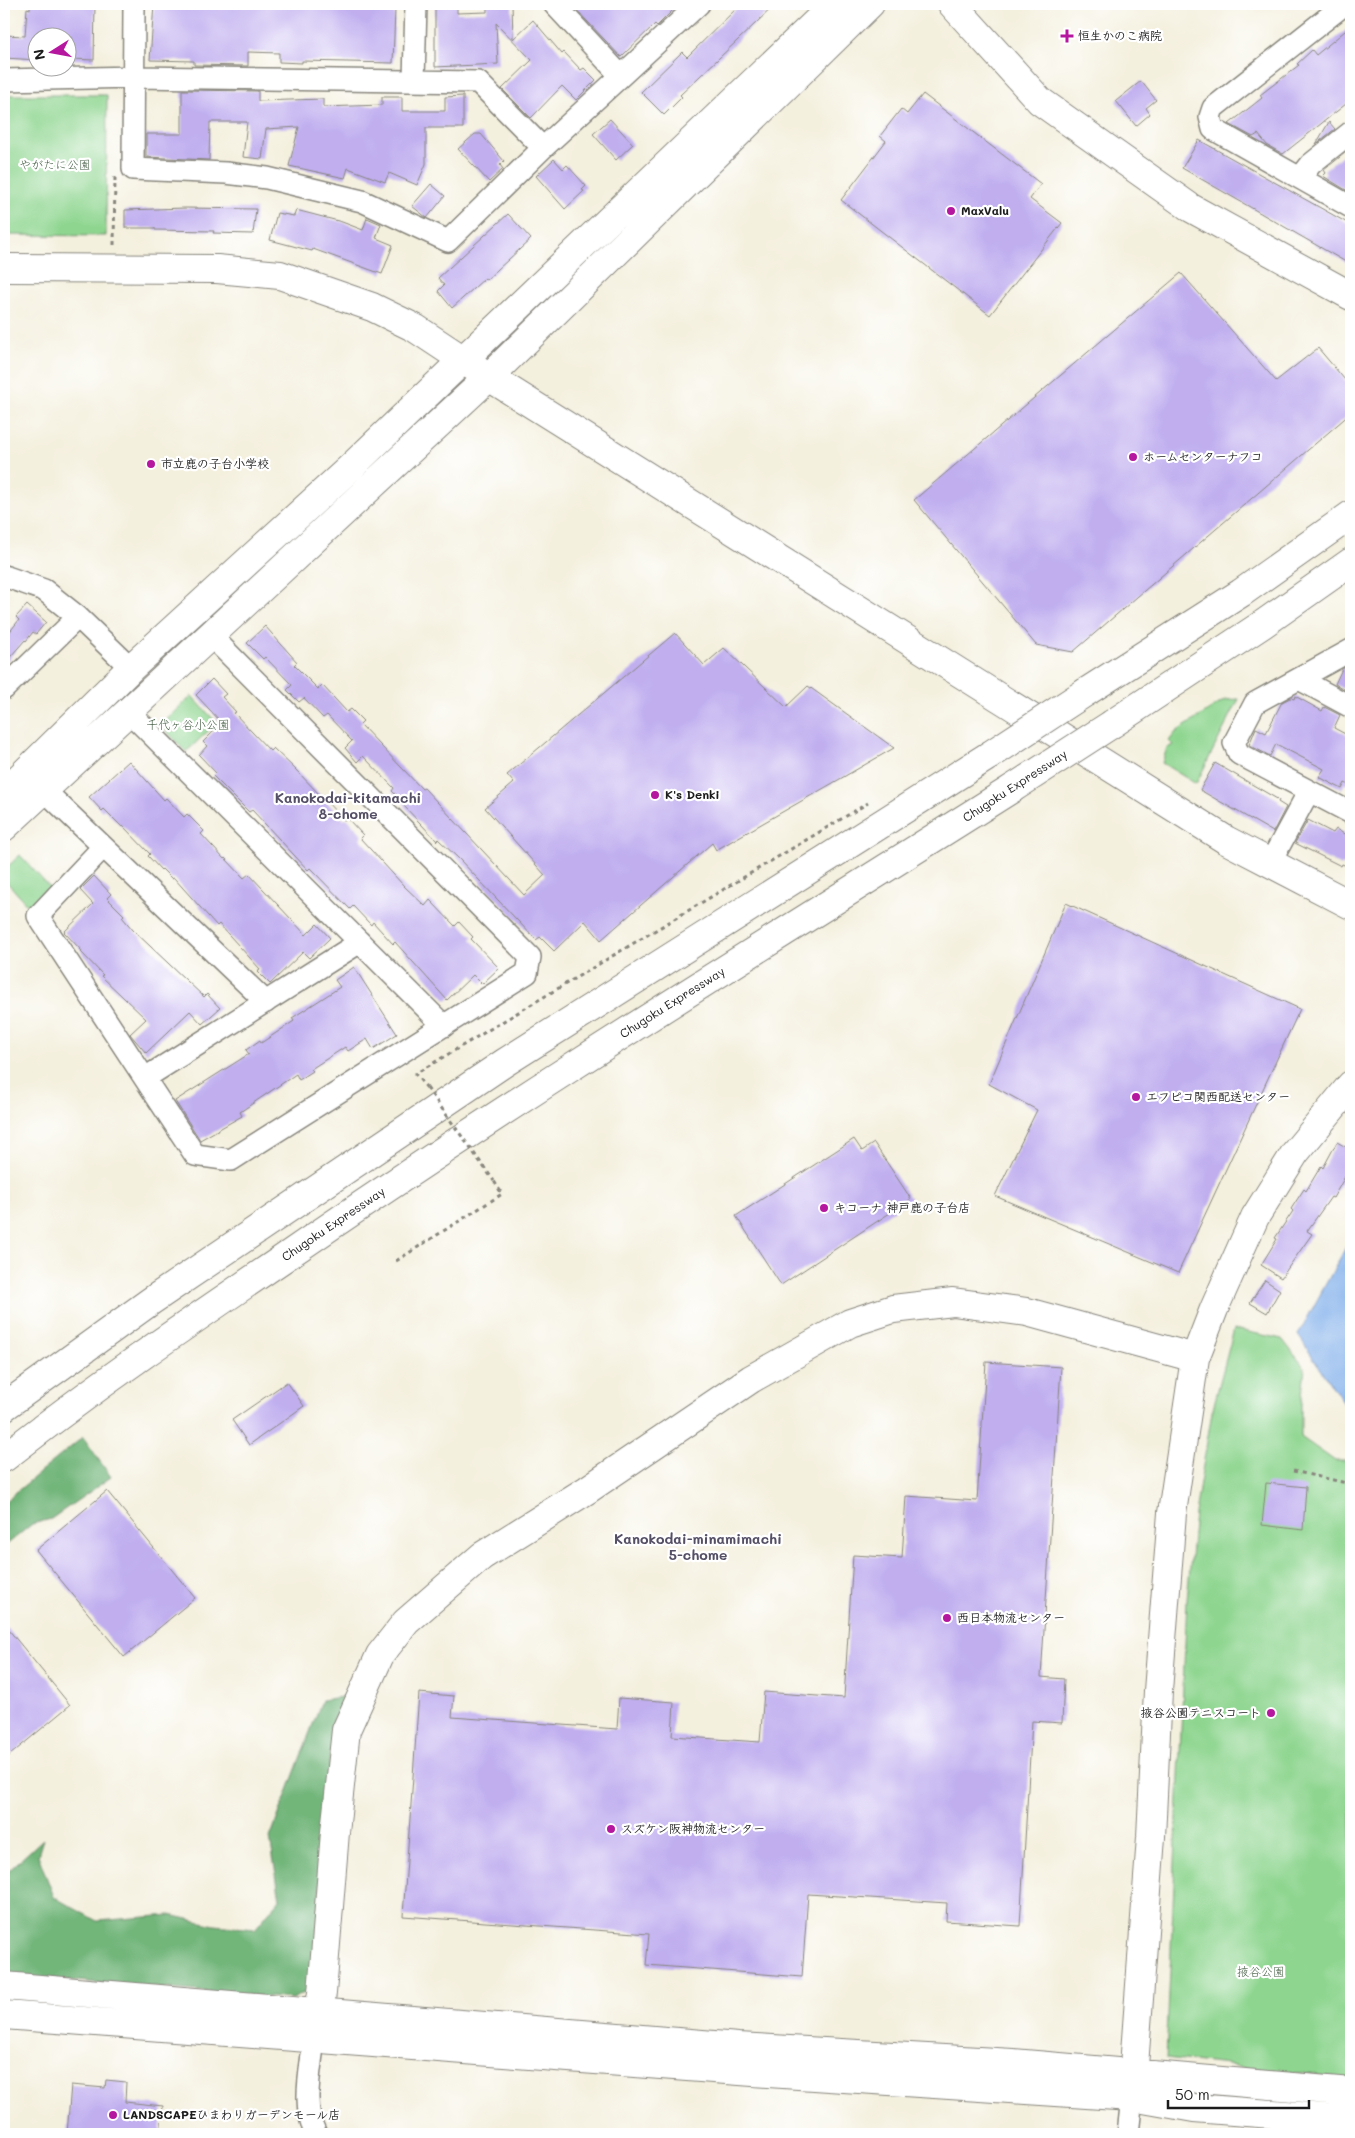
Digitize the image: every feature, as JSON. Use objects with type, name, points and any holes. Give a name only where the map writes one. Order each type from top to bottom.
[{"type":"main road","points":[[4,793],[131,668],[345,473],[834,4]]},
{"type":"main road","points":[[4,827],[489,377],[870,4]]},
{"type":"main road","points":[[952,4],[1040,101],[1191,208],[1351,296]]},
{"type":"main road","points":[[4,268],[217,269],[280,275],[372,307],[415,328],[489,377],[1218,834],[1351,905]]},
{"type":"main road","points":[[4,1408],[151,1301],[504,1063],[990,755],[1241,593],[1351,515]]},
{"type":"main road","name":"Chugoku Expressway","points":[[4,1458],[169,1337],[356,1208],[528,1095],[1112,724],[1263,624],[1351,562]]},
{"type":"main road","points":[[1132,2086],[1151,1837],[1158,1691],[1172,1513],[1195,1358],[1214,1309],[1255,1217],[1295,1153],[1351,1085]]},
{"type":"main road","points":[[314,2038],[319,2012],[346,1730],[380,1655],[406,1622],[482,1556],[586,1490],[751,1379],[850,1323],[893,1308],[953,1302],[1027,1312],[1195,1358]]},
{"type":"main road","points":[[4,1986],[738,2047],[1013,2063],[1132,2086],[1194,2108],[1351,2120]]},
{"type":"main road","points":[[4,2015],[753,2072],[1351,2092]]},
{"type":"street","points":[[134,4],[134,169],[226,173],[267,178],[362,201],[448,242],[543,148],[697,4]]},
{"type":"street","points":[[414,80],[416,4]]},
{"type":"street","points":[[554,4],[620,75]]},
{"type":"street","points":[[1345,4],[1213,108],[1210,117],[1213,129],[1351,207]]},
{"type":"street","points":[[4,80],[134,77],[478,82],[543,148]]},
{"type":"street","points":[[1300,178],[1311,164],[1351,132]]},
{"type":"street","points":[[4,576],[44,590],[78,618],[131,668]]},
{"type":"street","points":[[4,689],[78,618]]},
{"type":"street","points":[[103,846],[38,916],[195,1155],[231,1160],[527,974],[530,956],[210,636]]},
{"type":"street","points":[[1351,650],[1255,703],[1234,743],[1239,754],[1351,813]]},
{"type":"street","points":[[1298,679],[1351,707]]},
{"type":"street","points":[[128,711],[444,1026]]},
{"type":"street","points":[[44,790],[266,1002]]},
{"type":"street","points":[[1270,863],[1309,791]]},
{"type":"street","points":[[145,1078],[360,942]]},
{"type":"street","points":[[314,2038],[307,2107],[311,2124],[316,2134]]},
{"type":"street","points":[[1128,2134],[1132,2086]]},
{"type":"path","points":[[396,1261],[502,1194],[415,1074],[873,800]]},
{"type":"path","points":[[1293,1470],[1351,1484]]},
{"type":"green space","name":"やがたに公園","points":[[4,95],[107,95],[106,236],[4,235]]},
{"type":"green space","name":"千代ヶ谷小公園","points":[[192,696],[217,723],[186,752],[161,725]]},
{"type":"green space","points":[[1239,699],[1196,784],[1162,763],[1167,748],[1173,745],[1169,741],[1176,732],[1225,700]]},
{"type":"green space","points":[[20,855],[51,889],[30,908],[4,879],[4,870]]},
{"type":"green space","name":"掖谷公園","points":[[1234,1329],[1282,1339],[1305,1368],[1301,1405],[1301,1437],[1335,1461],[1351,1461],[1351,2079],[1166,2058],[1187,1600],[1195,1513],[1212,1412]]},
{"type":"green space","points":[[83,1437],[111,1477],[51,1519],[32,1524],[4,1547],[4,1502]]},
{"type":"green space","points":[[348,1696],[330,1752],[313,1988],[293,1999],[4,1975],[4,1875],[43,1839],[38,1855],[54,1897],[97,1921],[170,1915],[215,1925],[255,1929],[280,1899],[270,1838],[322,1700]]},
{"type":"water","points":[[1351,1238],[1351,1414],[1298,1335]]},
{"type":"building","points":[[30,4],[95,4],[94,60],[78,59],[78,28],[28,28],[28,59],[4,58],[4,35],[25,36],[27,8],[30,9]]},
{"type":"building","points":[[154,4],[255,4],[255,6],[288,6],[288,4],[388,4],[387,9],[395,9],[393,63],[279,62],[279,53],[248,52],[248,66],[194,65],[194,61],[150,60]]},
{"type":"building","points":[[435,4],[457,4],[457,13],[487,12],[487,4],[512,4],[513,39],[533,20],[562,54],[564,52],[581,70],[584,68],[596,80],[576,100],[562,86],[531,118],[502,89],[532,60],[496,23],[498,64],[435,67]]},
{"type":"building","points":[[571,4],[679,4],[621,57]]},
{"type":"building","points":[[741,4],[776,4],[680,95],[682,97],[664,115],[641,92],[682,52],[687,57]]},
{"type":"building","points":[[1351,26],[1351,100],[1283,154],[1267,145],[1258,134],[1253,137],[1229,124],[1262,98],[1260,95],[1299,65],[1297,64],[1312,50],[1316,55]]},
{"type":"building","points":[[1141,81],[1156,100],[1146,108],[1150,114],[1136,126],[1116,101]]},
{"type":"building","points":[[182,90],[258,91],[258,101],[323,99],[323,107],[382,105],[382,97],[402,97],[402,111],[445,111],[445,97],[463,96],[463,128],[426,128],[426,164],[417,185],[389,173],[385,182],[348,168],[345,178],[289,166],[299,127],[266,129],[262,159],[243,157],[247,122],[210,122],[209,160],[146,157],[146,134],[182,134]]},
{"type":"building","name":"MaxValu","points":[[923,94],[1041,184],[1030,199],[1062,223],[990,315],[841,200],[886,141],[880,136],[901,109],[907,114]]},
{"type":"building","points":[[610,119],[633,144],[616,160],[593,134]]},
{"type":"building","points":[[1329,122],[1335,129],[1316,144]]},
{"type":"building","points":[[475,134],[481,134],[504,161],[500,165],[503,169],[489,182],[458,149]]},
{"type":"building","points":[[1199,140],[1351,225],[1351,265],[1182,168]]},
{"type":"building","points":[[1351,148],[1351,193],[1323,176],[1326,173],[1324,170]]},
{"type":"building","points":[[554,159],[563,169],[567,165],[586,186],[582,190],[584,191],[565,209],[536,176]]},
{"type":"building","points":[[431,184],[445,196],[427,218],[412,206]]},
{"type":"building","points":[[185,208],[256,209],[253,234],[125,228],[125,210]]},
{"type":"building","points":[[296,210],[342,222],[363,230],[367,218],[381,224],[376,238],[393,245],[382,274],[313,249],[312,251],[270,240],[277,213],[294,216]]},
{"type":"building","points":[[508,214],[531,239],[452,308],[438,291],[444,285],[438,278]]},
{"type":"building","name":"ホームセンターナフコ","points":[[1181,273],[1276,381],[1318,348],[1351,387],[1351,413],[1073,652],[1036,645],[914,500]]},
{"type":"building","points":[[27,605],[46,622],[36,634],[33,632],[25,640],[4,664],[4,639],[19,620],[16,617]]},
{"type":"building","name":"K's Denki","points":[[265,626],[297,662],[294,665],[318,689],[322,685],[347,712],[351,709],[363,721],[360,724],[422,789],[424,788],[524,895],[545,875],[485,808],[514,783],[507,775],[675,633],[704,665],[724,648],[786,707],[808,686],[894,748],[716,850],[712,843],[601,940],[585,921],[554,951],[540,937],[536,940],[459,859],[438,839],[437,841],[404,806],[406,805],[392,791],[394,788],[363,756],[357,762],[345,748],[352,741],[327,715],[323,718],[304,698],[299,702],[287,690],[292,685],[265,657],[263,659],[247,643]]},
{"type":"building","points":[[1351,664],[1351,693],[1335,684],[1342,669]]},
{"type":"building","points":[[212,679],[226,694],[222,697],[236,712],[234,713],[270,751],[273,748],[296,770],[344,820],[347,818],[363,835],[360,838],[404,886],[425,906],[430,900],[455,926],[459,922],[473,937],[471,939],[499,968],[482,984],[473,975],[447,1000],[395,942],[393,944],[373,922],[371,925],[353,906],[350,909],[310,868],[308,870],[252,810],[249,812],[213,776],[216,773],[199,755],[207,746],[203,742],[222,723],[196,695]]},
{"type":"building","points":[[1295,696],[1322,711],[1324,707],[1340,715],[1334,728],[1351,737],[1351,786],[1345,783],[1342,789],[1319,777],[1324,769],[1276,744],[1270,756],[1249,745],[1256,728],[1266,733],[1282,702],[1290,698],[1294,699]]},
{"type":"building","points":[[129,761],[164,800],[166,798],[184,817],[187,814],[204,831],[201,834],[244,878],[249,874],[306,935],[317,924],[330,938],[309,958],[303,952],[270,984],[258,972],[260,969],[219,924],[217,926],[174,878],[172,879],[161,870],[148,856],[150,854],[123,826],[104,809],[102,811],[89,797]]},
{"type":"building","points":[[1215,763],[1279,800],[1278,802],[1286,807],[1273,832],[1200,790]]},
{"type":"building","points":[[1308,820],[1333,833],[1336,829],[1351,838],[1351,868],[1342,864],[1341,866],[1295,843]]},
{"type":"building","points":[[94,876],[111,894],[107,898],[124,915],[122,917],[133,930],[204,997],[207,994],[220,1008],[202,1024],[190,1011],[146,1053],[130,1034],[146,1019],[101,976],[103,975],[64,932],[93,904],[80,890]]},
{"type":"building","name":"エフピコ関西配送センター","points":[[1066,903],[1300,1009],[1178,1273],[995,1196],[1037,1110],[989,1084]]},
{"type":"building","points":[[354,967],[397,1034],[373,1049],[367,1039],[348,1051],[345,1047],[311,1069],[313,1071],[299,1080],[296,1074],[240,1112],[242,1116],[200,1140],[175,1101],[249,1054],[246,1050],[260,1040],[261,1043],[294,1021],[292,1018],[340,987],[335,980]]},
{"type":"building","name":"キコーナ 神戸鹿の子台店","points":[[854,1139],[862,1151],[874,1143],[911,1199],[781,1285],[736,1216]]},
{"type":"building","points":[[1337,1142],[1351,1150],[1351,1166],[1333,1198],[1331,1197],[1307,1231],[1312,1234],[1281,1278],[1261,1265],[1277,1239],[1275,1238],[1293,1211],[1291,1209],[1304,1189],[1306,1191],[1321,1166],[1323,1168]]},
{"type":"building","points":[[1265,1280],[1280,1290],[1267,1313],[1250,1303]]},
{"type":"building","points":[[986,1362],[1061,1367],[1041,1677],[1064,1679],[1062,1723],[1032,1721],[1020,1926],[946,1921],[947,1903],[808,1894],[802,1977],[646,1965],[649,1934],[403,1916],[419,1693],[454,1696],[452,1717],[617,1729],[619,1698],[674,1702],[672,1736],[760,1742],[764,1692],[844,1698],[853,1555],[902,1558],[906,1496],[977,1501]]},
{"type":"building","points":[[287,1382],[304,1406],[249,1445],[232,1420]]},
{"type":"building","points":[[1266,1483],[1306,1487],[1303,1530],[1262,1525]]},
{"type":"building","points":[[107,1491],[195,1598],[124,1657],[36,1550]]},
{"type":"building","points":[[4,1624],[70,1705],[4,1760]]},
{"type":"building","points":[[106,2080],[126,2082],[125,2102],[163,2106],[160,2134],[67,2134],[71,2085],[105,2088]]},
{"type":"place","name":"恒生かのこ病院","points":[[1067,36]]},
{"type":"place","name":"MaxValu","points":[[951,211]]},
{"type":"place","name":"ホームセンターナフコ","points":[[1133,457]]},
{"type":"place","name":"市立鹿の子台小学校","points":[[151,464]]},
{"type":"place","name":"K's Denki","points":[[655,795]]},
{"type":"place","name":"エフピコ関西配送センター","points":[[1136,1097]]},
{"type":"place","name":"キコーナ 神戸鹿の子台店","points":[[824,1208]]},
{"type":"place","name":"西日本物流センター","points":[[947,1618]]},
{"type":"place","name":"掖谷公園テニスコート","points":[[1271,1713]]},
{"type":"place","name":"スズケン阪神物流センター","points":[[611,1829]]},
{"type":"place","name":"LANDSCAPEひまわりガーデンモール店","points":[[113,2115]]},
{"type":"district","name":"Kanokodai-kitamachi 8-chome","points":[[348,806]]},
{"type":"district","name":"Kanokodai-minamimachi 5-chome","points":[[698,1548]]}]
